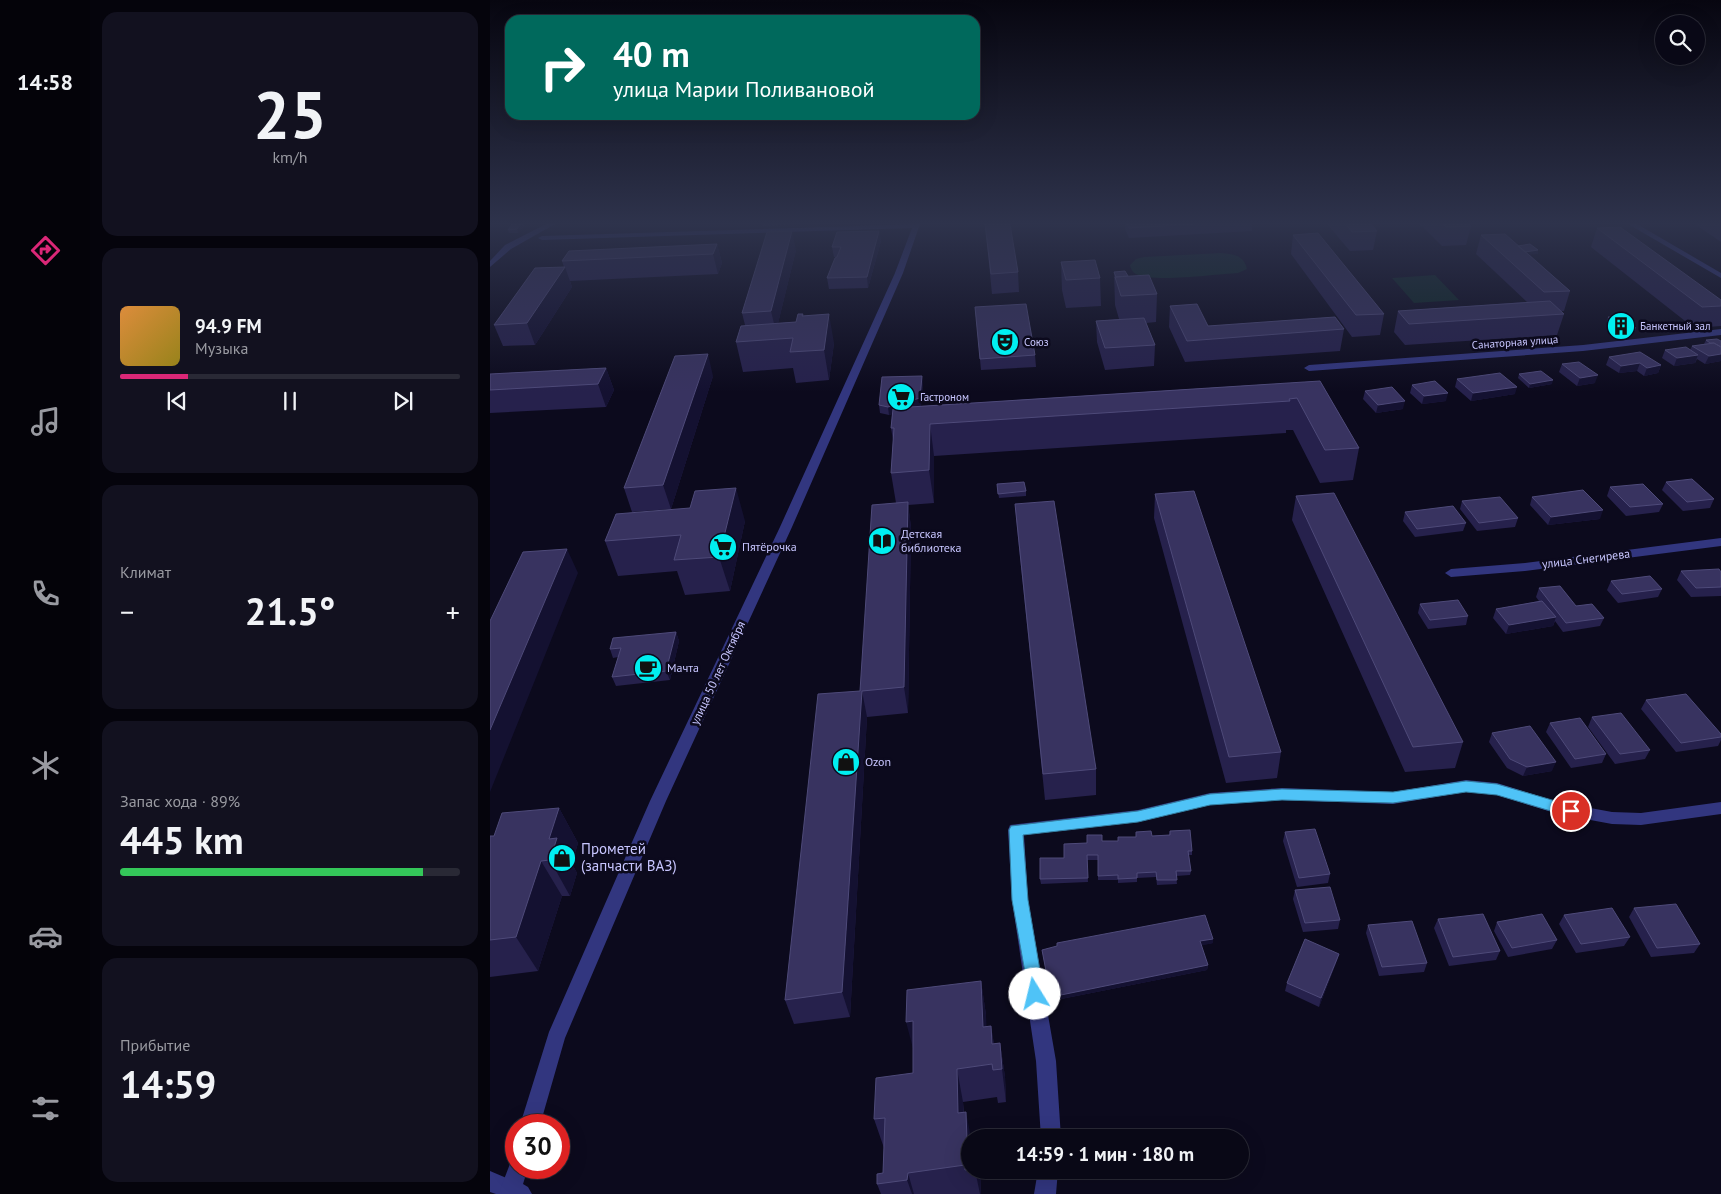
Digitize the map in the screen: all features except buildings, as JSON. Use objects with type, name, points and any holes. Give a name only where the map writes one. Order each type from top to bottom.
[{"type":"street","name":"улица 50 лет Октября","points":[[533,1114],[556,1038],[658,801],[786,527],[896,280]]},
{"type":"street","name":"Санаторная улица","points":[[1309,368],[1583,348],[1721,332]]},
{"type":"street","name":"улица Снегирева","points":[[1451,573],[1554,563],[1721,542]]},
{"type":"street","points":[[1050,1129],[1046,1061],[1020,900],[1016,830],[1138,816],[1210,799],[1282,794],[1393,798],[1466,786],[1497,789],[1558,808],[1612,818],[1641,819],[1721,808]]},
{"type":"street","points":[[490,1181],[516,1192],[517,1179]]},
{"type":"street","points":[[1045,1194],[1047,1179]]},
{"type":"green space","points":[[1394,280],[1440,280],[1459,300],[1414,303]]},
{"type":"place","name":"Банкетный зал","points":[[1621,326]]},
{"type":"place","name":"Союз","points":[[1005,342]]},
{"type":"place","name":"Гастроном","points":[[901,397]]},
{"type":"place","name":"Детская библиотека","points":[[882,541]]},
{"type":"place","name":"Пятёрочка","points":[[723,547]]},
{"type":"place","name":"Мачта","points":[[648,668]]},
{"type":"place","name":"Ozon","points":[[846,762]]},
{"type":"place","name":"Прометей (запчасти ВАЗ)","points":[[562,858]]},
{"type":"route","points":[[1035,994],[1020,900],[1016,830],[1138,816],[1210,799],[1282,794],[1393,798],[1466,786],[1497,789],[1571,811]]}]
